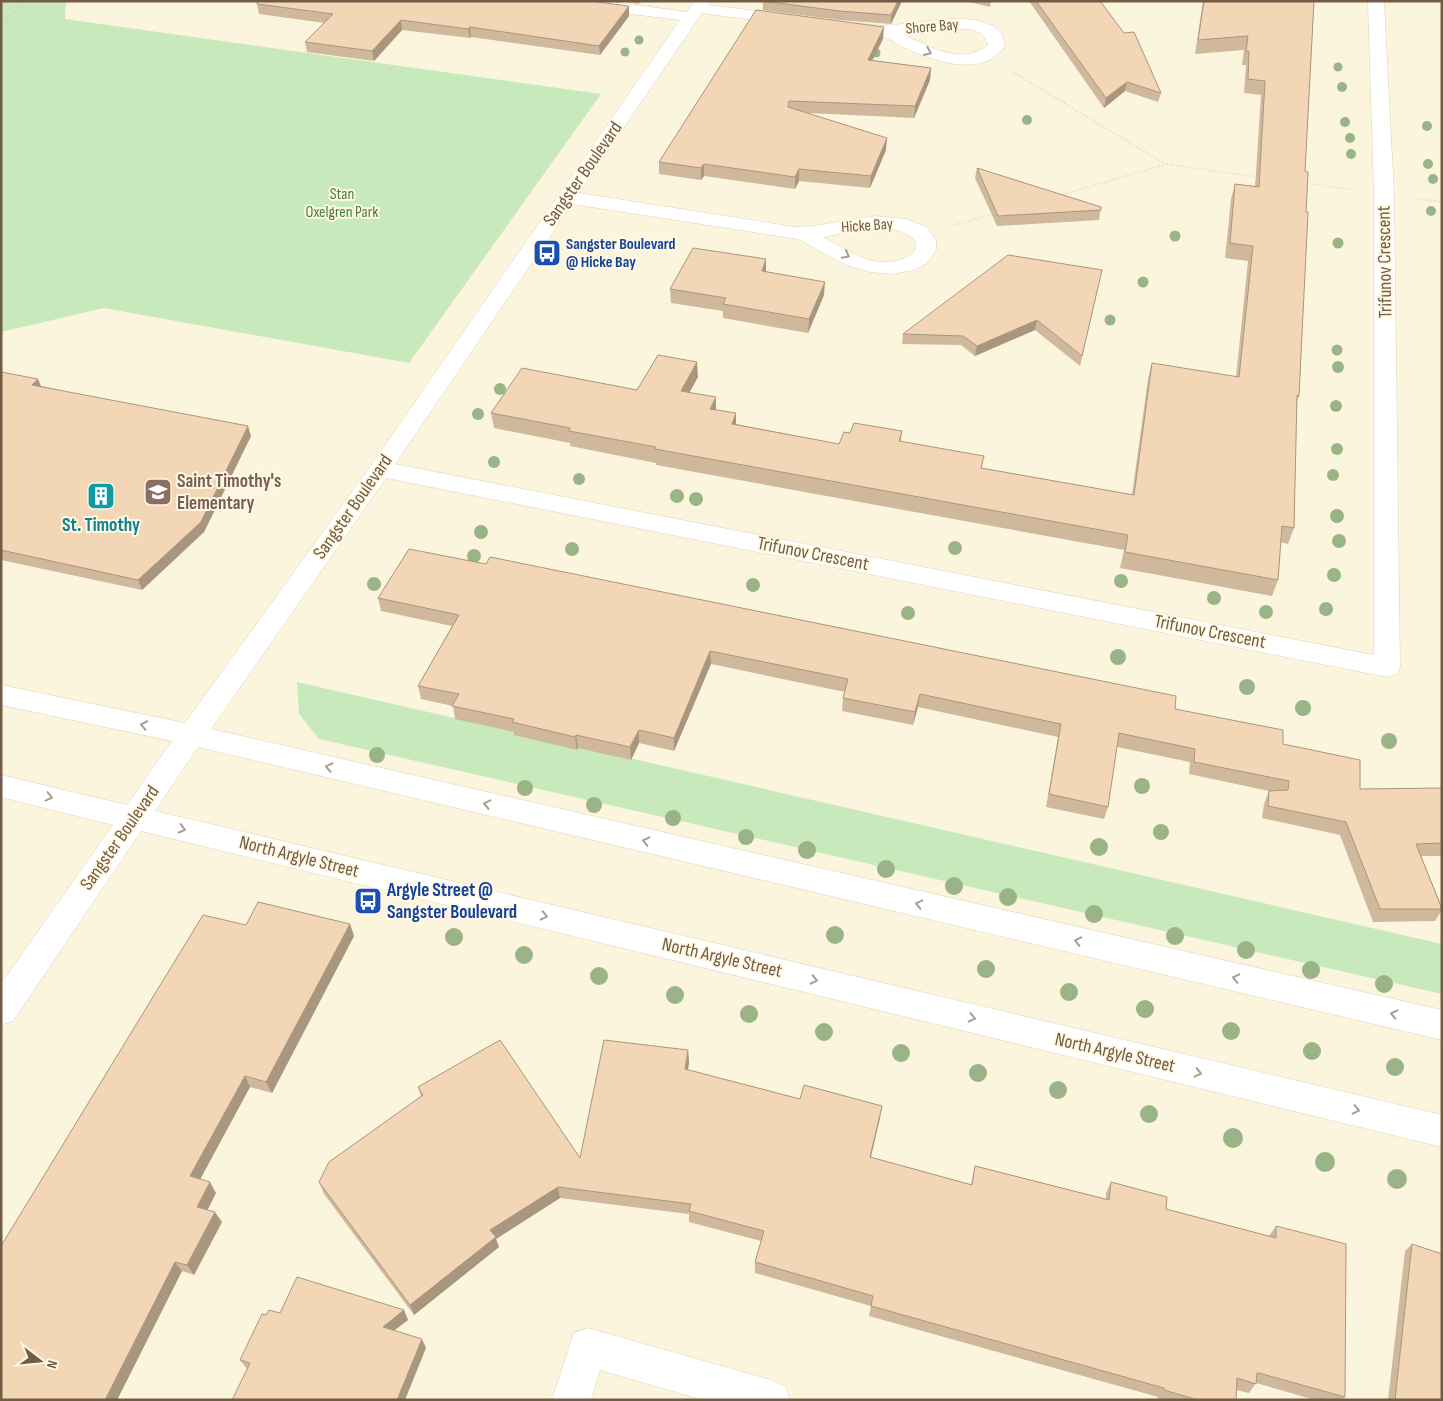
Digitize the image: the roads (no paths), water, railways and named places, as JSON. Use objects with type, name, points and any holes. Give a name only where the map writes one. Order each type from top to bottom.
[{"type":"street","points":[[567,1],[697,9],[805,22]]},
{"type":"street","name":"Trifunov Crescent","points":[[380,469],[1387,667],[1384,194],[1376,1]]},
{"type":"street","name":"Sangster Boulevard","points":[[1,1011],[134,817],[380,469],[697,9]]},
{"type":"street","name":"Shore Bay","points":[[834,25],[884,31],[951,22],[976,26],[993,34],[997,40],[997,46],[985,55],[962,59],[936,56],[884,31]]},
{"type":"street","name":"Hicke Bay","points":[[567,197],[802,233],[886,222],[900,224],[923,235],[927,242],[927,250],[922,258],[913,264],[884,268],[869,266],[802,233]]},
{"type":"street","points":[[1,695],[192,735],[1442,1025]]},
{"type":"street","name":"North Argyle Street","points":[[1,786],[1442,1131]]},
{"type":"street","points":[[571,1400],[588,1347],[771,1400]]},
{"type":"place","name":"Sangster Boulevard @ Hicke Bay","points":[[547,253]]},
{"type":"place","name":"Saint Timothy's Elementary","points":[[158,492]]},
{"type":"place","name":"St. Timothy","points":[[101,496]]},
{"type":"place","name":"Argyle Street @ Sangster Boulevard","points":[[368,901]]},
{"type":"park label","name":"Stan Oxelgren Park","points":[[342,203]]}]
